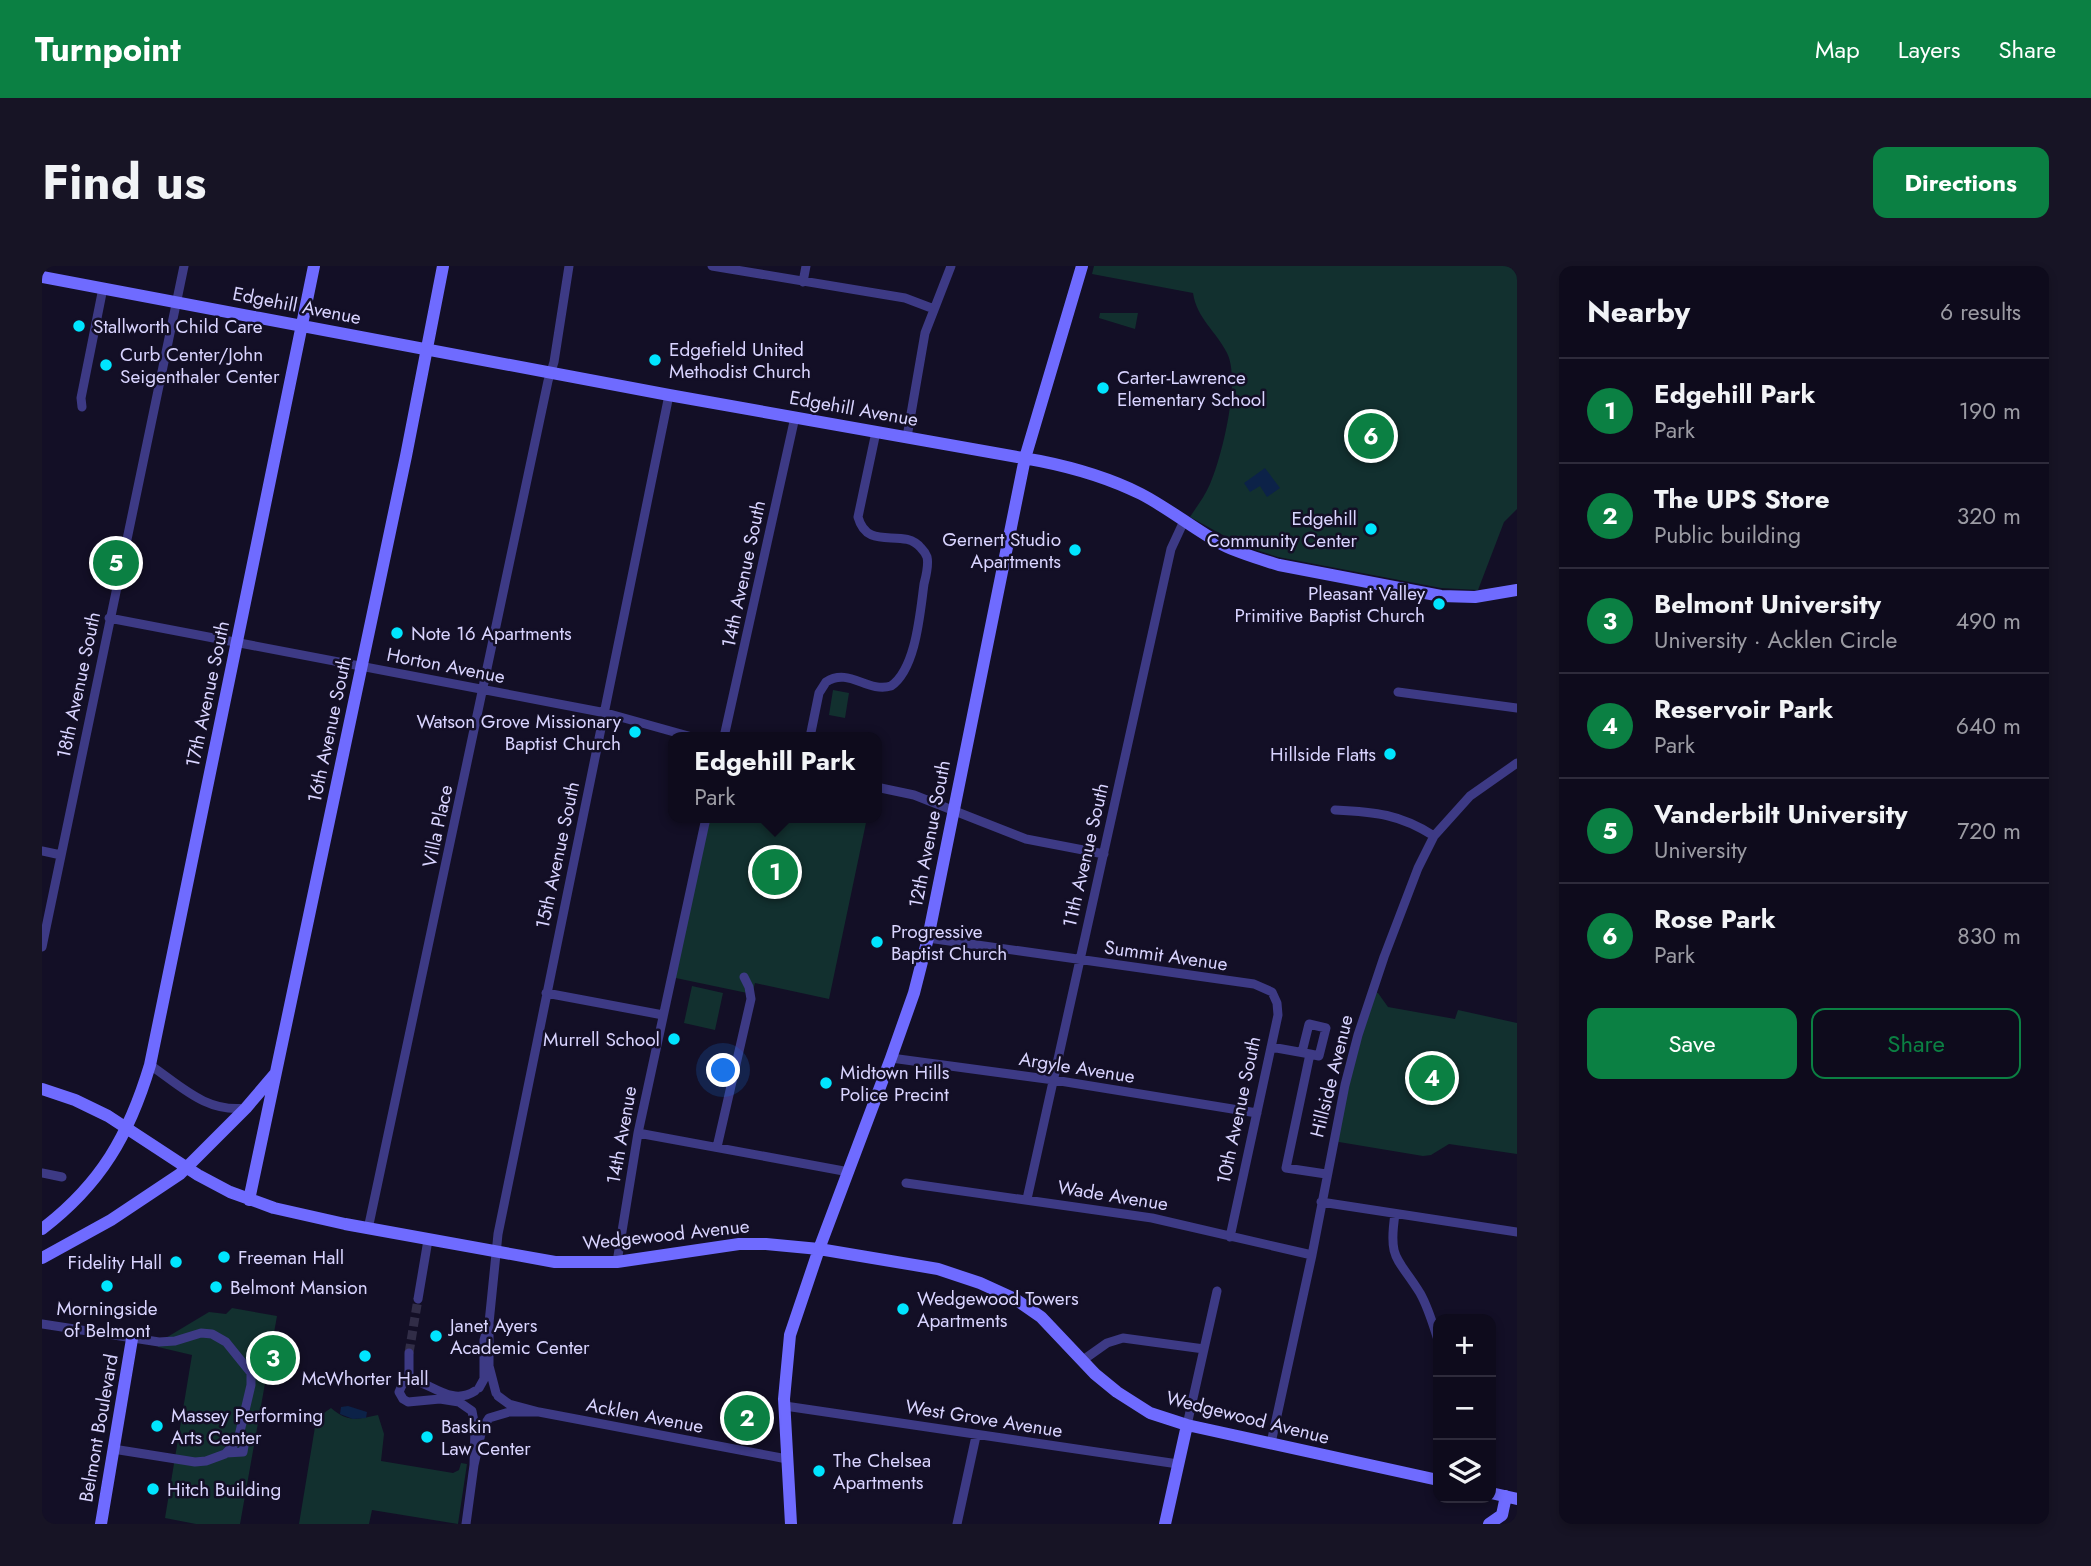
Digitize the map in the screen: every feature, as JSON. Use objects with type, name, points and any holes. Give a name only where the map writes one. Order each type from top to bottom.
[{"type":"main road","name":"17th Avenue South","points":[[42,1229],[101,1171],[128,1128],[150,1065],[314,266]]},
{"type":"main road","name":"16th Avenue South","points":[[249,1200],[428,351],[443,266]]},
{"type":"main road","name":"12th Avenue South","points":[[792,1524],[785,1406],[790,1335],[818,1249],[914,993],[928,938],[1025,458],[1082,266]]},
{"type":"main road","name":"Edgehill Avenue","points":[[42,277],[428,351],[1076,468],[1144,496],[1237,552],[1279,565],[1441,596],[1475,597],[1517,590]]},
{"type":"main road","points":[[42,1258],[111,1220],[180,1174],[246,1108],[275,1073]]},
{"type":"main road","name":"Wedgewood Avenue","points":[[42,1089],[75,1100],[128,1128],[214,1184],[249,1200],[368,1229],[555,1262],[617,1262],[739,1244],[766,1244],[818,1249],[938,1269],[980,1283],[1015,1299],[1041,1317],[1117,1392],[1150,1413],[1187,1425],[1433,1479]]},
{"type":"main road","name":"Belmont Boulevard","points":[[101,1524],[113,1449],[138,1340]]},
{"type":"main road","points":[[1166,1524],[1187,1425]]},
{"type":"main road","points":[[1489,1524],[1502,1515],[1512,1497]]},
{"type":"street","name":"18th Avenue South","points":[[42,947],[184,266]]},
{"type":"street","name":"Villa Place","points":[[368,1229],[484,690],[522,498],[554,362],[569,266]]},
{"type":"street","points":[[712,266],[905,298],[934,309]]},
{"type":"street","points":[[803,282],[806,266]]},
{"type":"street","points":[[907,437],[925,333],[951,266]]},
{"type":"street","points":[[82,407],[81,398],[103,288]]},
{"type":"street","name":"15th Avenue South","points":[[497,1394],[489,1366],[489,1323],[495,1252],[669,395]]},
{"type":"street","name":"14th Avenue South","points":[[725,732],[795,417]]},
{"type":"street","points":[[811,732],[820,693],[826,681],[843,676],[879,688],[891,686],[903,673],[917,630],[926,555],[912,540],[873,536],[862,528],[858,521],[858,509],[876,432]]},
{"type":"street","name":"11th Avenue South","points":[[1027,1199],[1171,549],[1184,521]]},
{"type":"street","name":"Horton Avenue","points":[[109,618],[606,713],[674,732]]},
{"type":"street","points":[[1398,692],[1517,708]]},
{"type":"street","name":"Hillside Avenue","points":[[1271,1443],[1345,1085],[1367,1006],[1418,868],[1434,836],[1470,796],[1517,763]]},
{"type":"street","points":[[882,788],[914,795],[1026,839],[1104,854]]},
{"type":"street","points":[[1335,810],[1394,816],[1434,836]]},
{"type":"street","points":[[547,993],[663,1015],[705,823]]},
{"type":"street","points":[[42,851],[61,855]]},
{"type":"street","name":"Summit Avenue","points":[[928,938],[1259,985],[1272,992]]},
{"type":"street","points":[[717,1147],[751,999],[751,992],[744,977]]},
{"type":"street","name":"10th Avenue South","points":[[1230,1237],[1278,1014],[1272,992]]},
{"type":"street","name":"14th Avenue","points":[[617,1262],[638,1133],[663,1015]]},
{"type":"street","points":[[1271,1046],[1306,1053],[1286,1168],[1326,1174]]},
{"type":"street","name":"Argyle Avenue","points":[[891,1058],[1054,1080],[1257,1113]]},
{"type":"street","points":[[150,1065],[211,1105],[227,1110],[246,1108]]},
{"type":"street","points":[[638,1133],[849,1172]]},
{"type":"street","points":[[42,1173],[62,1177]]},
{"type":"street","name":"Wade Avenue","points":[[906,1183],[1152,1218],[1312,1255]]},
{"type":"street","points":[[1321,1202],[1517,1233]]},
{"type":"street","points":[[1395,1214],[1392,1236],[1396,1260],[1420,1293],[1433,1326]]},
{"type":"street","points":[[418,1300],[428,1240]]},
{"type":"street","points":[[1187,1425],[1217,1292]]},
{"type":"street","name":"15th Avenue South","points":[[477,1389],[484,1379],[484,1340],[489,1323]]},
{"type":"street","points":[[42,1324],[138,1340],[169,1342],[204,1332],[226,1342],[251,1373],[250,1391],[239,1435],[226,1453],[195,1462],[113,1449]]},
{"type":"street","points":[[1083,1360],[1107,1343],[1123,1338],[1204,1349]]},
{"type":"street","points":[[409,1353],[413,1380]]},
{"type":"street","points":[[410,1402],[420,1399],[423,1391],[421,1384],[413,1380]]},
{"type":"street","points":[[466,1524],[482,1429],[499,1406],[497,1394],[489,1388],[477,1389],[464,1395],[445,1394],[413,1380],[403,1382],[400,1389],[401,1397],[410,1402],[440,1398],[459,1402],[479,1417],[491,1416]]},
{"type":"street","points":[[474,1465],[475,1427],[469,1400],[477,1389]]},
{"type":"street","name":"Acklen Avenue","points":[[497,1394],[509,1404],[539,1412],[787,1459]]},
{"type":"street","name":"West Grove Avenue","points":[[785,1406],[1178,1464]]},
{"type":"street","name":"Acklen Avenue","points":[[491,1416],[509,1412],[539,1412]]},
{"type":"street","points":[[957,1524],[975,1436]]},
{"type":"green space","points":[[1094,266],[1517,266],[1517,509],[1504,522],[1478,590],[1441,588],[1278,557],[1241,545],[1190,517],[1210,484],[1220,456],[1231,399],[1231,365],[1227,353],[1198,310],[1193,293],[1092,274]]},
{"type":"green space","points":[[1100,313],[1138,313],[1135,329],[1099,318]]},
{"type":"green space","points":[[833,690],[849,693],[845,718],[829,715]]},
{"type":"green space","points":[[705,823],[866,823],[829,999],[755,983],[752,994],[671,977]]},
{"type":"green space","points":[[692,986],[723,993],[715,1030],[684,1023]]},
{"type":"green space","points":[[1372,991],[1378,993],[1388,1007],[1455,1019],[1458,1010],[1517,1023],[1517,1154],[1449,1144],[1431,1155],[1423,1156],[1333,1141]]},
{"type":"green space","points":[[232,1308],[277,1316],[240,1524],[196,1524],[165,1518],[192,1355],[158,1347],[159,1342],[209,1312],[226,1314]]},
{"type":"green space","points":[[331,1408],[348,1418],[378,1415],[384,1434],[381,1461],[453,1473],[459,1470],[461,1463],[467,1464],[458,1524],[372,1510],[369,1524],[299,1524],[315,1427],[324,1413]]},
{"type":"water","points":[[1265,468],[1280,488],[1267,497],[1260,486],[1250,492],[1244,483]]},
{"type":"water","points":[[348,1406],[367,1412],[366,1418],[353,1419],[340,1414],[341,1407]]},
{"type":"tunnel","points":[[409,1353],[418,1299]]},
{"type":"place","name":"Stallworth Child Care","points":[[79,326]]},
{"type":"place","name":"Edgefield United Methodist Church","points":[[655,360]]},
{"type":"place","name":"Curb Center/John Seigenthaler Center","points":[[106,365]]},
{"type":"place","name":"Carter-Lawrence Elementary School","points":[[1103,388]]},
{"type":"place","name":"Rose Park","points":[[1371,436]]},
{"type":"place","name":"Edgehill Community Center","points":[[1371,529]]},
{"type":"place","name":"Gernert Studio Apartments","points":[[1075,550]]},
{"type":"place","name":"Vanderbilt University","points":[[116,563]]},
{"type":"place","name":"Pleasant Valley Primitive Baptist Church","points":[[1439,604]]},
{"type":"place","name":"Note 16 Apartments","points":[[397,633]]},
{"type":"place","name":"Watson Grove Missionary Baptist Church","points":[[635,732]]},
{"type":"place","name":"Hillside Flatts","points":[[1390,754]]},
{"type":"place","name":"Edgehill Park","points":[[775,872]]},
{"type":"place","name":"Progressive Baptist Church","points":[[877,942]]},
{"type":"place","name":"Murrell School","points":[[674,1039]]},
{"type":"place","name":"Reservoir Park","points":[[1432,1078]]},
{"type":"place","name":"Midtown Hills Police Precint","points":[[826,1083]]},
{"type":"place","name":"Freeman Hall","points":[[224,1257]]},
{"type":"place","name":"Fidelity Hall","points":[[176,1262]]},
{"type":"place","name":"Morningside of Belmont","points":[[107,1286]]},
{"type":"place","name":"Belmont Mansion","points":[[216,1287]]},
{"type":"place","name":"Wedgewood Towers Apartments","points":[[903,1309]]},
{"type":"place","name":"Janet Ayers Academic Center","points":[[436,1336]]},
{"type":"place","name":"McWhorter Hall","points":[[365,1356]]},
{"type":"place","name":"Belmont University","points":[[273,1358]]},
{"type":"place","name":"The UPS Store","points":[[747,1418]]},
{"type":"place","name":"Massey Performing Arts Center","points":[[157,1426]]},
{"type":"place","name":"Baskin Law Center","points":[[427,1437]]},
{"type":"place","name":"The Chelsea Apartments","points":[[819,1471]]},
{"type":"place","name":"Hitch Building","points":[[153,1489]]}]
